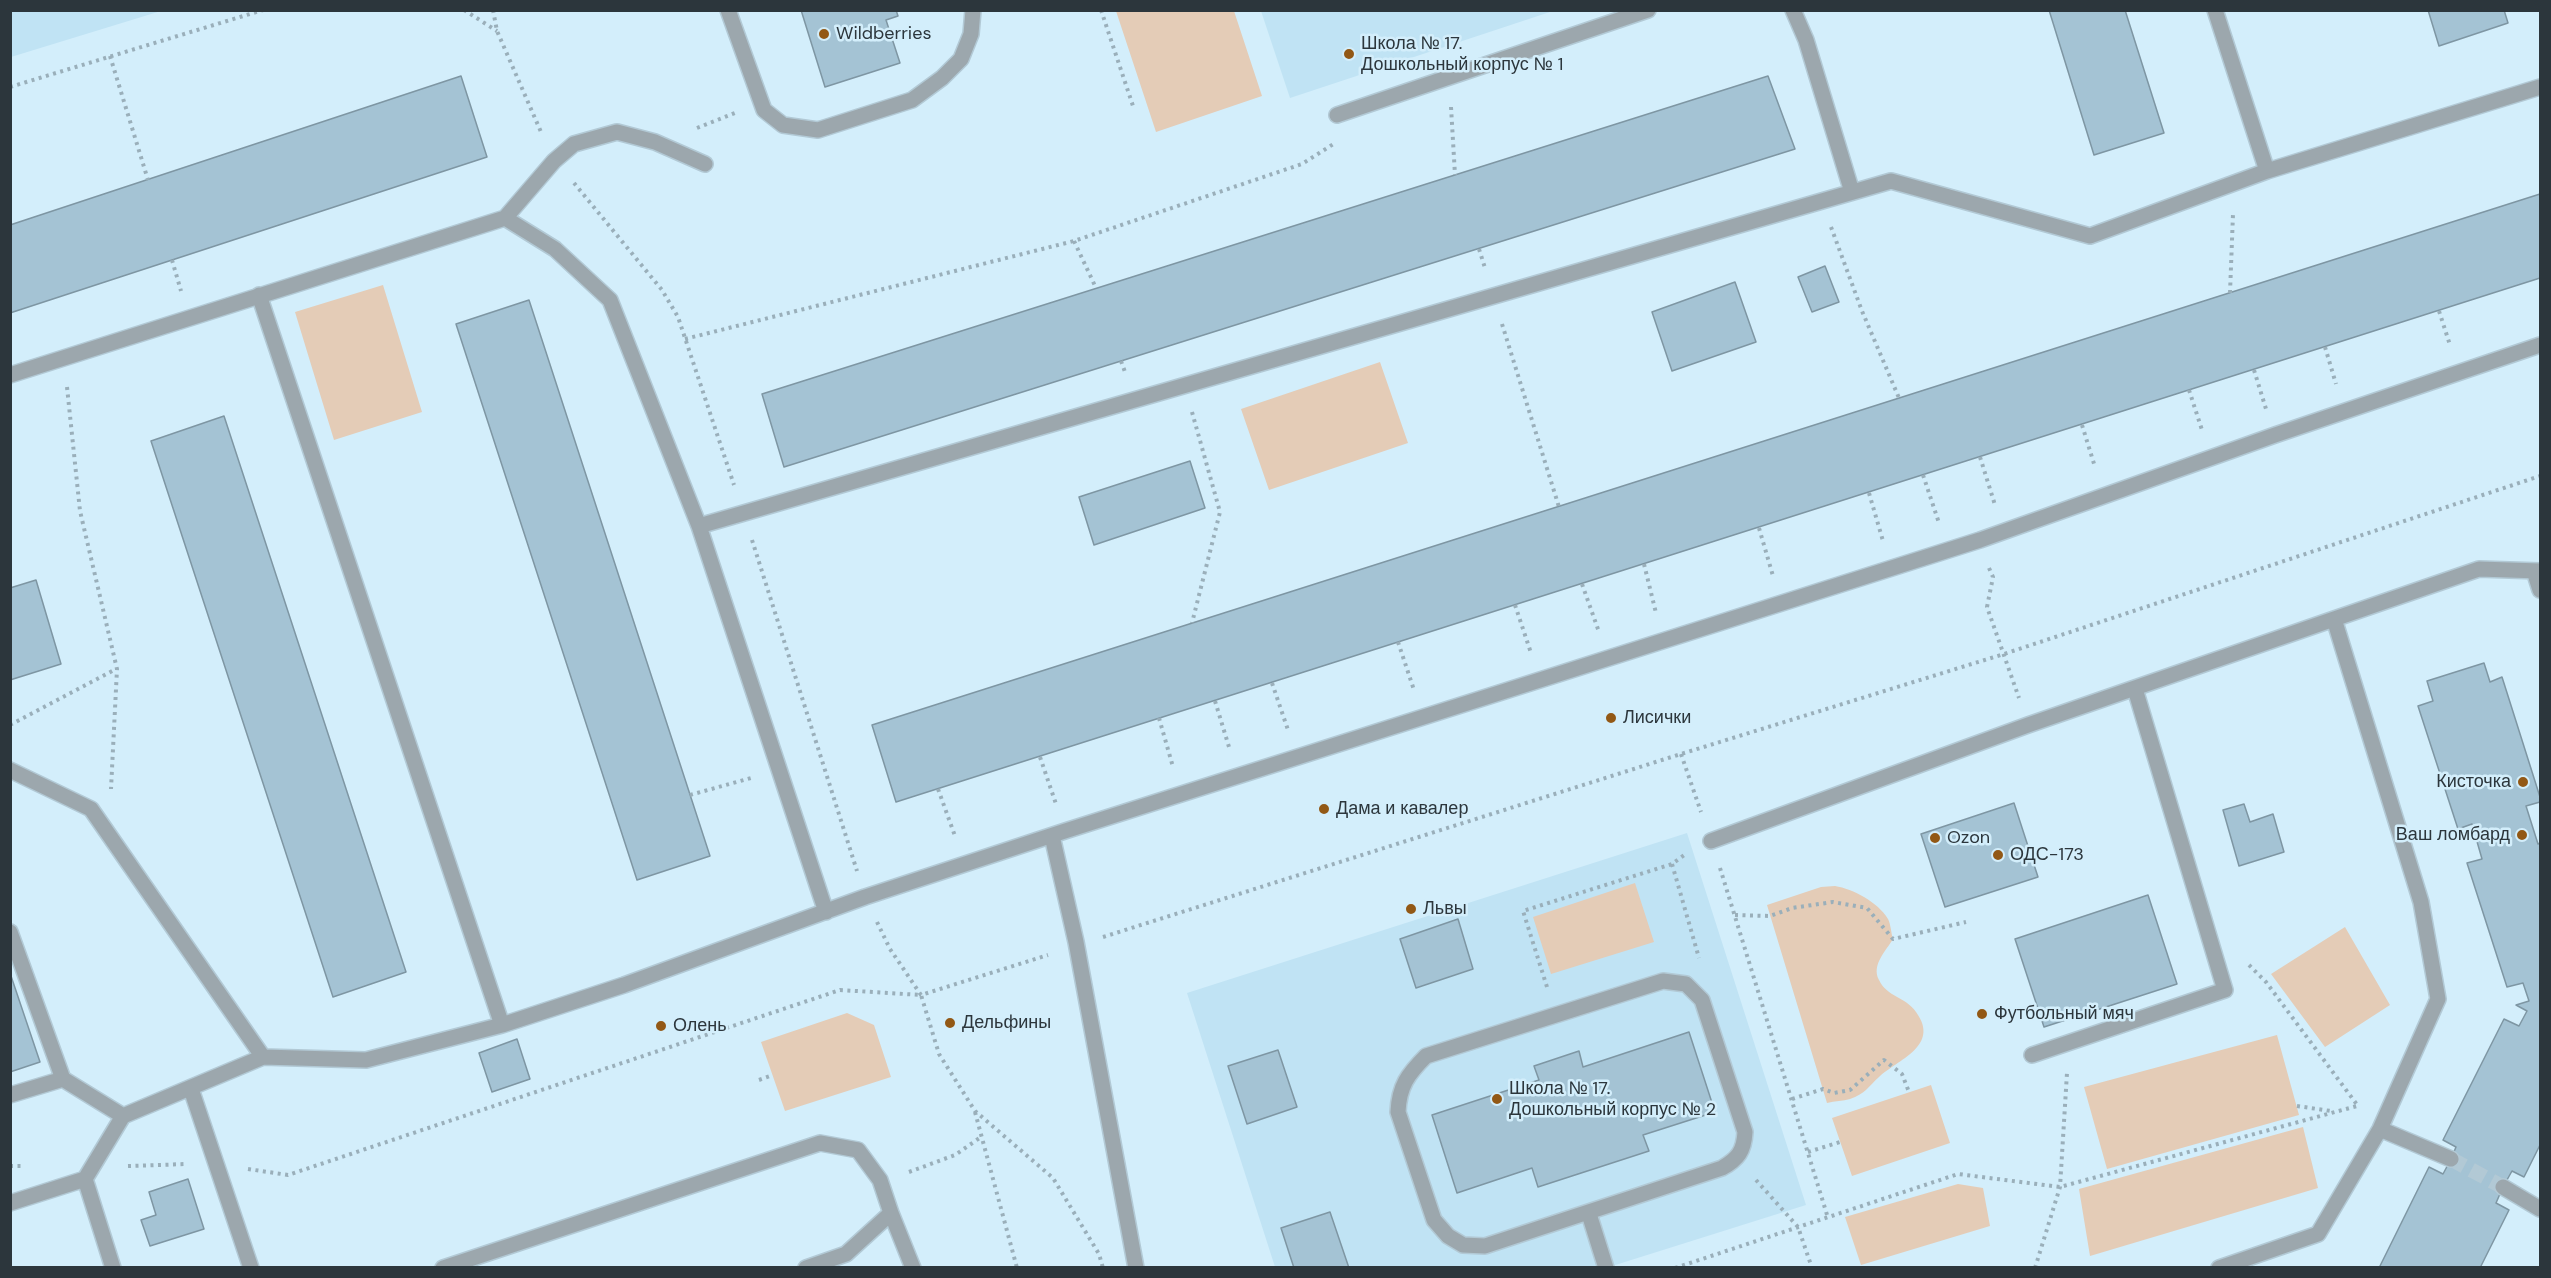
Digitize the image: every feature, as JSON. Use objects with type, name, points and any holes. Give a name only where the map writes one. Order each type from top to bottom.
[{"type":"lane","points":[[728,10],[764,110],[783,125],[818,130],[912,100],[942,78],[961,59],[971,34],[973,10]]},
{"type":"lane","points":[[1338,115],[1648,10]]},
{"type":"lane","points":[[1793,10],[1806,40],[1852,192]]},
{"type":"lane","points":[[2215,10],[2267,171]]},
{"type":"lane","points":[[699,526],[1891,181],[2090,236],[2267,171],[2541,87]]},
{"type":"lane","points":[[10,375],[505,218],[554,161],[574,144],[616,132],[655,142],[705,164]]},
{"type":"lane","points":[[505,218],[555,249],[610,300],[699,526],[826,912]]},
{"type":"lane","points":[[259,295],[502,1025]]},
{"type":"lane","points":[[10,1203],[88,1173],[123,1116],[263,1057],[366,1060],[502,1025],[624,985],[865,897],[1892,568],[2541,345]]},
{"type":"lane","points":[[1711,841],[2028,725],[2479,569],[2537,571],[2541,590]]},
{"type":"lane","points":[[2219,1268],[2318,1234],[2380,1129],[2438,999],[2421,902],[2334,619]]},
{"type":"lane","points":[[2032,1055],[2225,990],[2135,688]]},
{"type":"lane","points":[[10,770],[91,809],[263,1057]]},
{"type":"lane","points":[[1058,834],[1076,946],[1136,1268]]},
{"type":"lane","points":[[10,932],[63,1079],[123,1116]]},
{"type":"lane","points":[[1663,981],[1686,984],[1702,1000],[1745,1132],[1744,1146],[1737,1159],[1722,1168],[1589,1214],[1485,1246],[1463,1245],[1448,1236],[1434,1220],[1398,1112],[1399,1094],[1408,1073],[1426,1056],[1556,1014],[1663,981]]},
{"type":"lane","points":[[10,1095],[63,1079]]},
{"type":"lane","points":[[191,1089],[214,1164],[251,1268]]},
{"type":"lane","points":[[2380,1129],[2451,1159]]},
{"type":"lane","points":[[443,1268],[820,1143],[858,1150],[880,1180],[913,1268]]},
{"type":"lane","points":[[88,1173],[113,1268]]},
{"type":"lane","points":[[2504,1187],[2541,1209]]},
{"type":"lane","points":[[806,1268],[846,1254],[891,1213]]},
{"type":"lane","points":[[1589,1214],[1606,1268]]},
{"type":"path","points":[[10,87],[263,10]]},
{"type":"path","points":[[464,10],[497,31]]},
{"type":"path","points":[[493,10],[497,31],[554,161],[663,290],[678,317],[743,512],[865,897],[890,949],[921,995],[939,1054],[975,1111],[1053,1178],[1099,1254],[1103,1268]]},
{"type":"path","points":[[1101,10],[1134,109]]},
{"type":"path","points":[[110,56],[148,180]]},
{"type":"path","points":[[1450,78],[1455,175]]},
{"type":"path","points":[[685,339],[1074,241],[1302,164],[1335,145],[1338,115]]},
{"type":"path","points":[[2230,293],[2234,184]]},
{"type":"path","points":[[1822,201],[1862,311],[1899,398]]},
{"type":"path","points":[[1074,241],[1096,288]]},
{"type":"path","points":[[1493,297],[1559,507]]},
{"type":"path","points":[[2325,347],[2344,412]]},
{"type":"path","points":[[65,359],[80,511],[117,669],[110,835]]},
{"type":"path","points":[[2254,370],[2257,380]]},
{"type":"path","points":[[1185,386],[1220,512],[1192,623]]},
{"type":"path","points":[[2189,390],[2212,458]]},
{"type":"path","points":[[2082,425],[2103,496]]},
{"type":"path","points":[[1980,458],[2004,531]]},
{"type":"path","points":[[1923,475],[1948,549]]},
{"type":"path","points":[[88,1173],[214,1164],[288,1175],[840,990],[921,995],[2004,654],[2541,476]]},
{"type":"path","points":[[1869,493],[1892,568]]},
{"type":"path","points":[[1759,528],[1781,603]]},
{"type":"path","points":[[1644,564],[1664,641]]},
{"type":"path","points":[[1992,577],[1987,607],[2028,725]]},
{"type":"path","points":[[1582,584],[1607,658]]},
{"type":"path","points":[[1515,605],[1540,680]]},
{"type":"path","points":[[1398,642],[1424,717]]},
{"type":"path","points":[[10,725],[117,669]]},
{"type":"path","points":[[1272,682],[1297,757]]},
{"type":"path","points":[[1215,701],[1237,777]]},
{"type":"path","points":[[1159,718],[1181,794]]},
{"type":"path","points":[[1681,754],[1735,915],[1828,1218]]},
{"type":"path","points":[[1040,757],[1058,834]]},
{"type":"path","points":[[690,795],[779,771]]},
{"type":"path","points":[[938,789],[964,864]]},
{"type":"path","points":[[1556,1014],[1523,911],[1672,864],[1693,849]]},
{"type":"path","points":[[1672,864],[1702,970],[1686,984]]},
{"type":"path","points":[[1735,915],[1770,916],[1792,908],[1833,902],[1867,908],[1893,939],[1966,922]]},
{"type":"path","points":[[2211,948],[2239,954],[2266,982],[2358,1106],[2380,1129]]},
{"type":"path","points":[[2035,1268],[2060,1187],[2069,1043]]},
{"type":"path","points":[[1792,1099],[1822,1089],[1834,1094],[1850,1090],[1884,1060],[1902,1074],[1909,1092]]},
{"type":"path","points":[[759,1080],[773,1075]]},
{"type":"path","points":[[2296,1106],[2335,1112]]},
{"type":"path","points":[[1675,1268],[1958,1174],[2060,1187],[2358,1106]]},
{"type":"path","points":[[975,1111],[1017,1268]]},
{"type":"path","points":[[932,1163],[955,1155],[981,1137]]},
{"type":"path","points":[[1808,1152],[1840,1142]]},
{"type":"path","points":[[1737,1159],[1798,1227],[1812,1268]]},
{"type":"path","points":[[10,1166],[34,1166]]},
{"type":"shaded area","points":[[11,10],[161,10],[161,11],[11,57]]},
{"type":"shaded area","name":"Школа № 17. Дошкольный корпус № 1","points":[[1261,10],[1553,11],[1290,98]]},
{"type":"shaded area","points":[[1116,11],[1234,11],[1262,96],[1156,132]]},
{"type":"shaded area","points":[[383,285],[422,412],[334,440],[295,312]]},
{"type":"shaded area","points":[[1380,362],[1408,443],[1269,490],[1241,409]]},
{"type":"shaded area","name":"Школа № 17. Дошкольный корпус № 2","points":[[1687,833],[1806,1205],[1609,1267],[1275,1267],[1187,993]]},
{"type":"shaded area","points":[[1635,883],[1654,942],[1551,974],[1533,917]]},
{"type":"shaded area","points":[[1835,886],[1864,897],[1878,907],[1888,919],[1893,939],[1880,958],[1877,974],[1882,986],[1916,1012],[1922,1024],[1923,1034],[1914,1051],[1863,1092],[1850,1099],[1827,1103],[1767,905],[1821,887]]},
{"type":"shaded area","points":[[2345,927],[2390,1005],[2325,1047],[2271,974]]},
{"type":"shaded area","points":[[847,1013],[874,1025],[891,1077],[785,1111],[761,1042]]},
{"type":"shaded area","points":[[2277,1035],[2299,1115],[2107,1169],[2084,1087]]},
{"type":"shaded area","points":[[1931,1085],[1950,1143],[1852,1176],[1832,1118]]},
{"type":"shaded area","points":[[2303,1127],[2318,1188],[2090,1256],[2079,1189]]},
{"type":"shaded area","points":[[1958,1184],[1983,1188],[1990,1226],[1861,1265],[1845,1217]]},
{"type":"building","points":[[801,10],[896,10],[898,16],[886,20],[900,63],[825,87]]},
{"type":"building","points":[[2049,10],[2125,10],[2164,133],[2094,155]]},
{"type":"building","points":[[2428,10],[2504,10],[2508,23],[2439,46]]},
{"type":"building","points":[[461,76],[487,157],[10,313],[10,225]]},
{"type":"building","points":[[1768,76],[1795,149],[784,467],[762,394]]},
{"type":"building","points":[[2540,194],[2540,278],[896,802],[872,725]]},
{"type":"building","points":[[1825,266],[1839,302],[1812,312],[1798,277]]},
{"type":"building","points":[[1735,282],[1756,342],[1672,371],[1652,312]]},
{"type":"building","points":[[529,300],[710,856],[637,880],[456,324]]},
{"type":"building","points":[[224,416],[406,972],[333,997],[151,441]]},
{"type":"building","points":[[1190,461],[1205,508],[1094,545],[1079,497]]},
{"type":"building","points":[[36,580],[61,664],[10,680],[10,588]]},
{"type":"building","points":[[2484,663],[2490,682],[2502,677],[2540,797],[2540,802],[2526,806],[2538,844],[2540,843],[2540,1145],[2524,1177],[2512,1171],[2503,1187],[2496,1203],[2509,1210],[2480,1268],[2379,1268],[2429,1167],[2443,1174],[2451,1159],[2456,1147],[2443,1140],[2504,1019],[2519,1026],[2527,1011],[2516,1005],[2529,1001],[2523,983],[2507,987],[2467,863],[2482,859],[2472,824],[2458,829],[2418,706],[2433,701],[2427,681]]},
{"type":"building","points":[[2014,803],[2038,877],[1945,907],[1921,834]]},
{"type":"building","points":[[2244,804],[2250,822],[2273,814],[2284,852],[2239,866],[2223,810]]},
{"type":"building","points":[[2148,895],[2177,984],[2044,1027],[2015,939]]},
{"type":"building","points":[[1458,919],[1473,969],[1416,988],[1400,939]]},
{"type":"building","points":[[10,973],[40,1062],[10,1072]]},
{"type":"building","points":[[1689,1032],[1715,1112],[1643,1135],[1649,1151],[1538,1187],[1532,1168],[1457,1193],[1432,1115],[1539,1080],[1534,1066],[1579,1051],[1583,1067]]},
{"type":"building","points":[[517,1039],[530,1079],[492,1092],[479,1053]]},
{"type":"building","points":[[1278,1050],[1297,1107],[1247,1124],[1228,1066]]},
{"type":"building","points":[[188,1179],[204,1229],[150,1246],[141,1220],[156,1215],[149,1192]]},
{"type":"building","points":[[1330,1212],[1349,1268],[1294,1268],[1281,1228]]},
{"type":"tunnel","points":[[2451,1159],[2503,1187]]},
{"type":"place","name":"Wildberries","points":[[824,34]]},
{"type":"place","name":"Школа № 17. Дошкольный корпус № 1","points":[[1349,54]]},
{"type":"place","name":"Лисички","points":[[1611,718]]},
{"type":"place","name":"Кисточка","points":[[2523,782]]},
{"type":"place","name":"Дама и кавалер","points":[[1324,809]]},
{"type":"place","name":"Ваш ломбард","points":[[2522,835]]},
{"type":"place","name":"Ozon","points":[[1935,838]]},
{"type":"place","name":"ОДС-173","points":[[1998,855]]},
{"type":"place","name":"Львы","points":[[1411,909]]},
{"type":"place","name":"Футбольный мяч","points":[[1982,1014]]},
{"type":"place","name":"Дельфины","points":[[950,1023]]},
{"type":"place","name":"Олень","points":[[661,1026]]},
{"type":"place","name":"Школа № 17. Дошкольный корпус № 2","points":[[1497,1099]]}]
